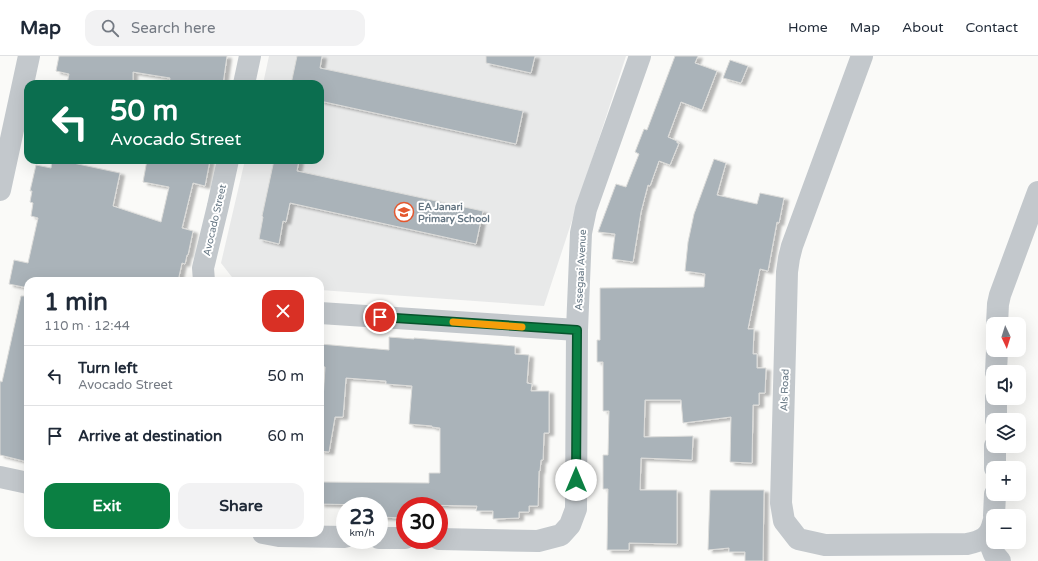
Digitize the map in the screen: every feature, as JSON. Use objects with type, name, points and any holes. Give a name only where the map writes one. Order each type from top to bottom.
[{"type":"street","points":[[0,190],[29,56]]},
{"type":"street","points":[[245,80],[250,56]]},
{"type":"street","name":"Assegaai Avenue","points":[[448,539],[538,541],[561,535],[570,525],[576,509],[577,330],[581,233],[586,209],[640,56]]},
{"type":"street","name":"Als Road","points":[[862,56],[789,258],[787,272],[781,503],[784,521],[798,539],[825,545],[967,544],[979,542],[986,533]]},
{"type":"street","name":"Avocado Street","points":[[204,277],[203,268],[227,164]]},
{"type":"street","points":[[997,317],[1000,295],[1038,192]]},
{"type":"street","points":[[324,313],[577,330]]},
{"type":"street","points":[[0,478],[24,482]]},
{"type":"street","points":[[324,537],[336,537]]},
{"type":"street","points":[[994,549],[994,554],[1000,561]]},
{"type":"shaded area","name":"EA Janari Primary School","points":[[269,56],[626,56],[544,306],[324,290],[324,277],[232,277],[221,263],[244,164],[324,164],[324,80],[264,80]]},
{"type":"building","points":[[59,56],[227,56],[224,80],[170,80],[170,78],[133,72],[133,80],[68,80],[69,74],[56,71]]},
{"type":"building","points":[[297,56],[322,56],[320,68],[523,111],[516,144],[324,102],[324,80],[292,80]]},
{"type":"building","points":[[486,56],[535,56],[531,73],[486,63]]},
{"type":"building","points":[[675,56],[698,56],[695,63],[717,71],[702,110],[681,102],[668,137],[679,143],[670,165],[659,161],[650,186],[648,185],[641,212],[633,262],[612,259],[615,234],[598,232],[616,184],[626,187],[639,154],[635,152],[644,129],[647,130]]},
{"type":"building","points":[[730,60],[748,66],[741,83],[723,78]]},
{"type":"building","points":[[714,159],[726,163],[717,195],[757,204],[760,193],[784,198],[779,223],[777,222],[768,271],[760,269],[748,329],[754,329],[753,354],[757,354],[757,368],[766,368],[765,393],[759,393],[759,405],[753,405],[752,463],[730,462],[731,417],[683,423],[681,400],[645,400],[644,437],[693,436],[692,460],[641,458],[640,490],[677,490],[677,544],[629,543],[629,550],[607,550],[608,489],[603,489],[603,455],[608,455],[609,411],[603,411],[603,362],[597,362],[597,340],[600,340],[600,288],[704,287],[705,274],[685,271],[688,242],[694,214]]},
{"type":"building","points":[[52,164],[78,164],[120,173],[113,206],[161,222],[169,187],[143,182],[146,164],[209,164],[205,186],[193,183],[182,228],[193,231],[188,255],[185,264],[182,263],[179,277],[24,277],[24,287],[9,284],[14,260],[28,263],[38,218],[31,216],[33,203],[30,202],[32,191],[30,191],[36,165],[51,168]]},
{"type":"building","points":[[273,164],[298,164],[297,171],[483,211],[476,244],[290,203],[286,222],[283,221],[279,244],[259,239],[262,216]]},
{"type":"building","points":[[21,296],[24,296],[24,461],[0,455],[0,381],[2,382]]},
{"type":"building","points":[[389,337],[414,338],[515,346],[515,354],[529,355],[527,383],[532,384],[531,391],[549,391],[549,433],[544,433],[543,460],[541,460],[539,471],[538,506],[529,506],[529,512],[519,512],[519,518],[493,519],[493,511],[476,511],[477,506],[448,506],[448,497],[396,497],[396,518],[388,517],[388,497],[336,497],[336,504],[324,504],[324,482],[429,483],[429,473],[440,473],[440,428],[409,424],[412,386],[386,384],[386,381],[346,378],[343,417],[335,417],[329,452],[324,451],[324,344],[389,350]]},
{"type":"building","points":[[710,490],[764,490],[763,561],[745,561],[745,552],[729,552],[729,548],[708,550]]},
{"type":"slow traffic","points":[[453,322],[522,327]]},
{"type":"place","name":"EA Janari Primary School","points":[[404,212]]},
{"type":"route","points":[[380,317],[577,330],[576,480]]}]
